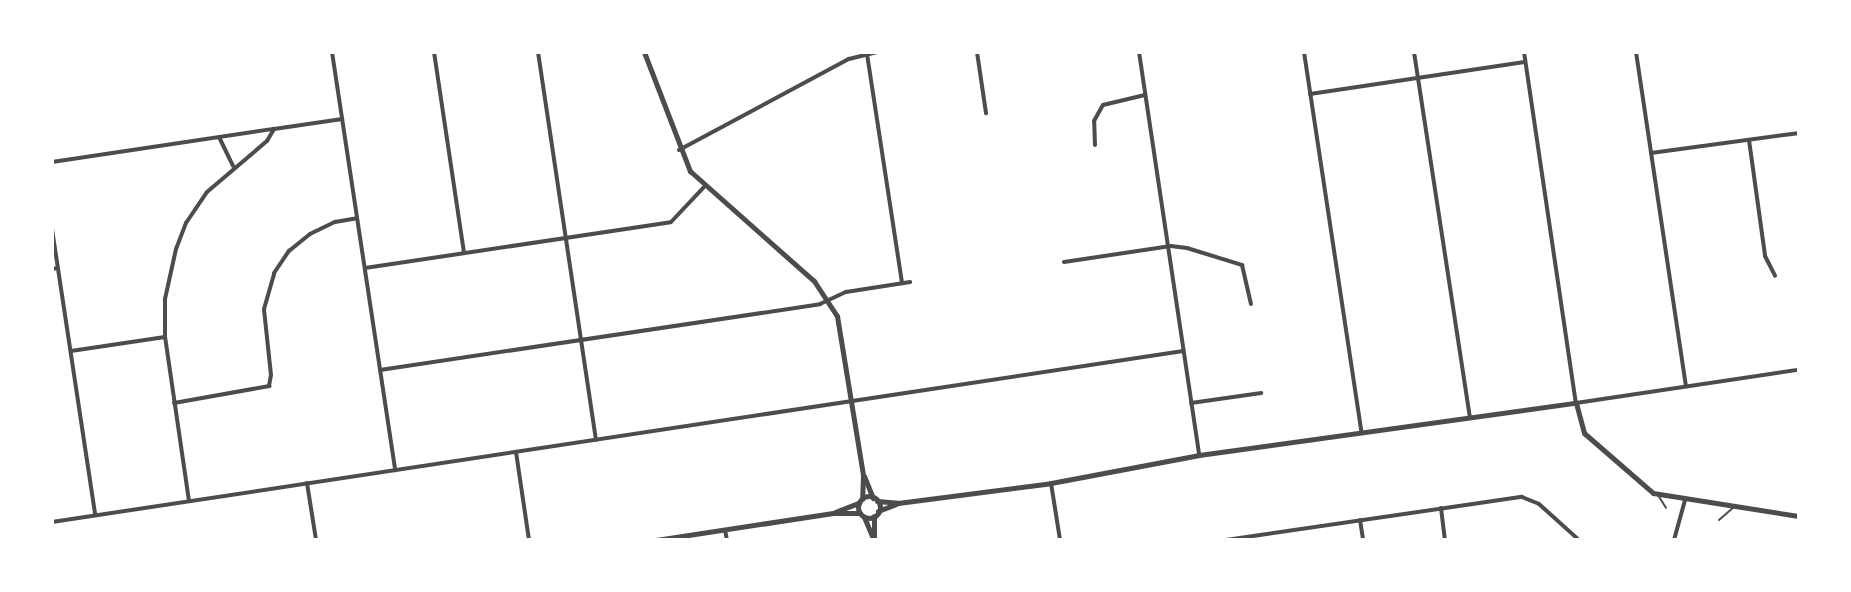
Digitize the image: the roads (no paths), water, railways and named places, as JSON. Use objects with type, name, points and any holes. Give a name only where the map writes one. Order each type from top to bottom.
[{"type":"street","points":[[332,52],[394,470]]},
{"type":"street","points":[[434,52],[464,253]]},
{"type":"street","points":[[538,52],[596,440]]},
{"type":"street","points":[[644,52],[679,150],[690,171],[704,187],[814,281],[829,300],[842,330],[863,475],[862,515],[873,539]]},
{"type":"street","points":[[679,150],[849,59],[877,52]]},
{"type":"street","points":[[977,52],[986,113]]},
{"type":"street","points":[[1139,52],[1199,455]]},
{"type":"street","points":[[1304,52],[1361,431]]},
{"type":"street","points":[[1414,52],[1470,419]]},
{"type":"street","points":[[1524,52],[1576,404],[1584,433],[1658,495],[1798,516]]},
{"type":"street","points":[[1636,52],[1686,386]]},
{"type":"street","points":[[867,54],[902,283]]},
{"type":"street","points":[[1310,94],[1525,62]]},
{"type":"street","points":[[1095,145],[1094,121],[1103,105],[1145,95]]},
{"type":"street","points":[[52,162],[342,119]]},
{"type":"street","points":[[189,501],[165,337],[165,299],[176,249],[199,203],[233,166],[264,144],[274,129]]},
{"type":"street","points":[[1651,153],[1798,132]]},
{"type":"street","points":[[219,137],[233,166]]},
{"type":"street","points":[[1749,140],[1765,256],[1775,276]]},
{"type":"street","points":[[364,268],[673,221],[704,187]]},
{"type":"street","points":[[174,403],[269,386],[272,378],[264,309],[274,273],[288,251],[310,234],[357,218]]},
{"type":"street","points":[[52,229],[95,515]]},
{"type":"street","points":[[1064,262],[1167,246],[1181,246],[1239,262],[1247,273],[1251,304]]},
{"type":"street","points":[[52,269],[58,268]]},
{"type":"street","points":[[380,370],[829,300],[846,292],[910,282]]},
{"type":"street","points":[[70,351],[165,337]]},
{"type":"street","points":[[52,522],[1183,351]]},
{"type":"street","points":[[833,513],[861,501],[875,499],[898,503],[1030,483],[1052,483],[1199,455],[1329,439],[1361,431],[1576,404],[1798,370]]},
{"type":"street","points":[[1191,404],[1261,393]]},
{"type":"street","points":[[516,452],[530,540]]},
{"type":"street","points":[[863,475],[875,499],[877,514],[873,539]]},
{"type":"street","points":[[307,483],[316,540]]},
{"type":"street","points":[[1052,483],[1060,540]]},
{"type":"street","points":[[1226,540],[1441,508],[1527,498],[1580,540]]},
{"type":"street","points":[[1674,540],[1685,500]]},
{"type":"street","points":[[656,540],[833,513],[877,514],[898,503]]},
{"type":"street","points":[[1441,508],[1445,540]]},
{"type":"street","points":[[1360,520],[1363,540]]},
{"type":"street","points":[[725,529],[727,540]]},
{"type":"lane","points":[[1658,495],[1665,508]]},
{"type":"lane","points":[[1719,520],[1734,507]]}]
